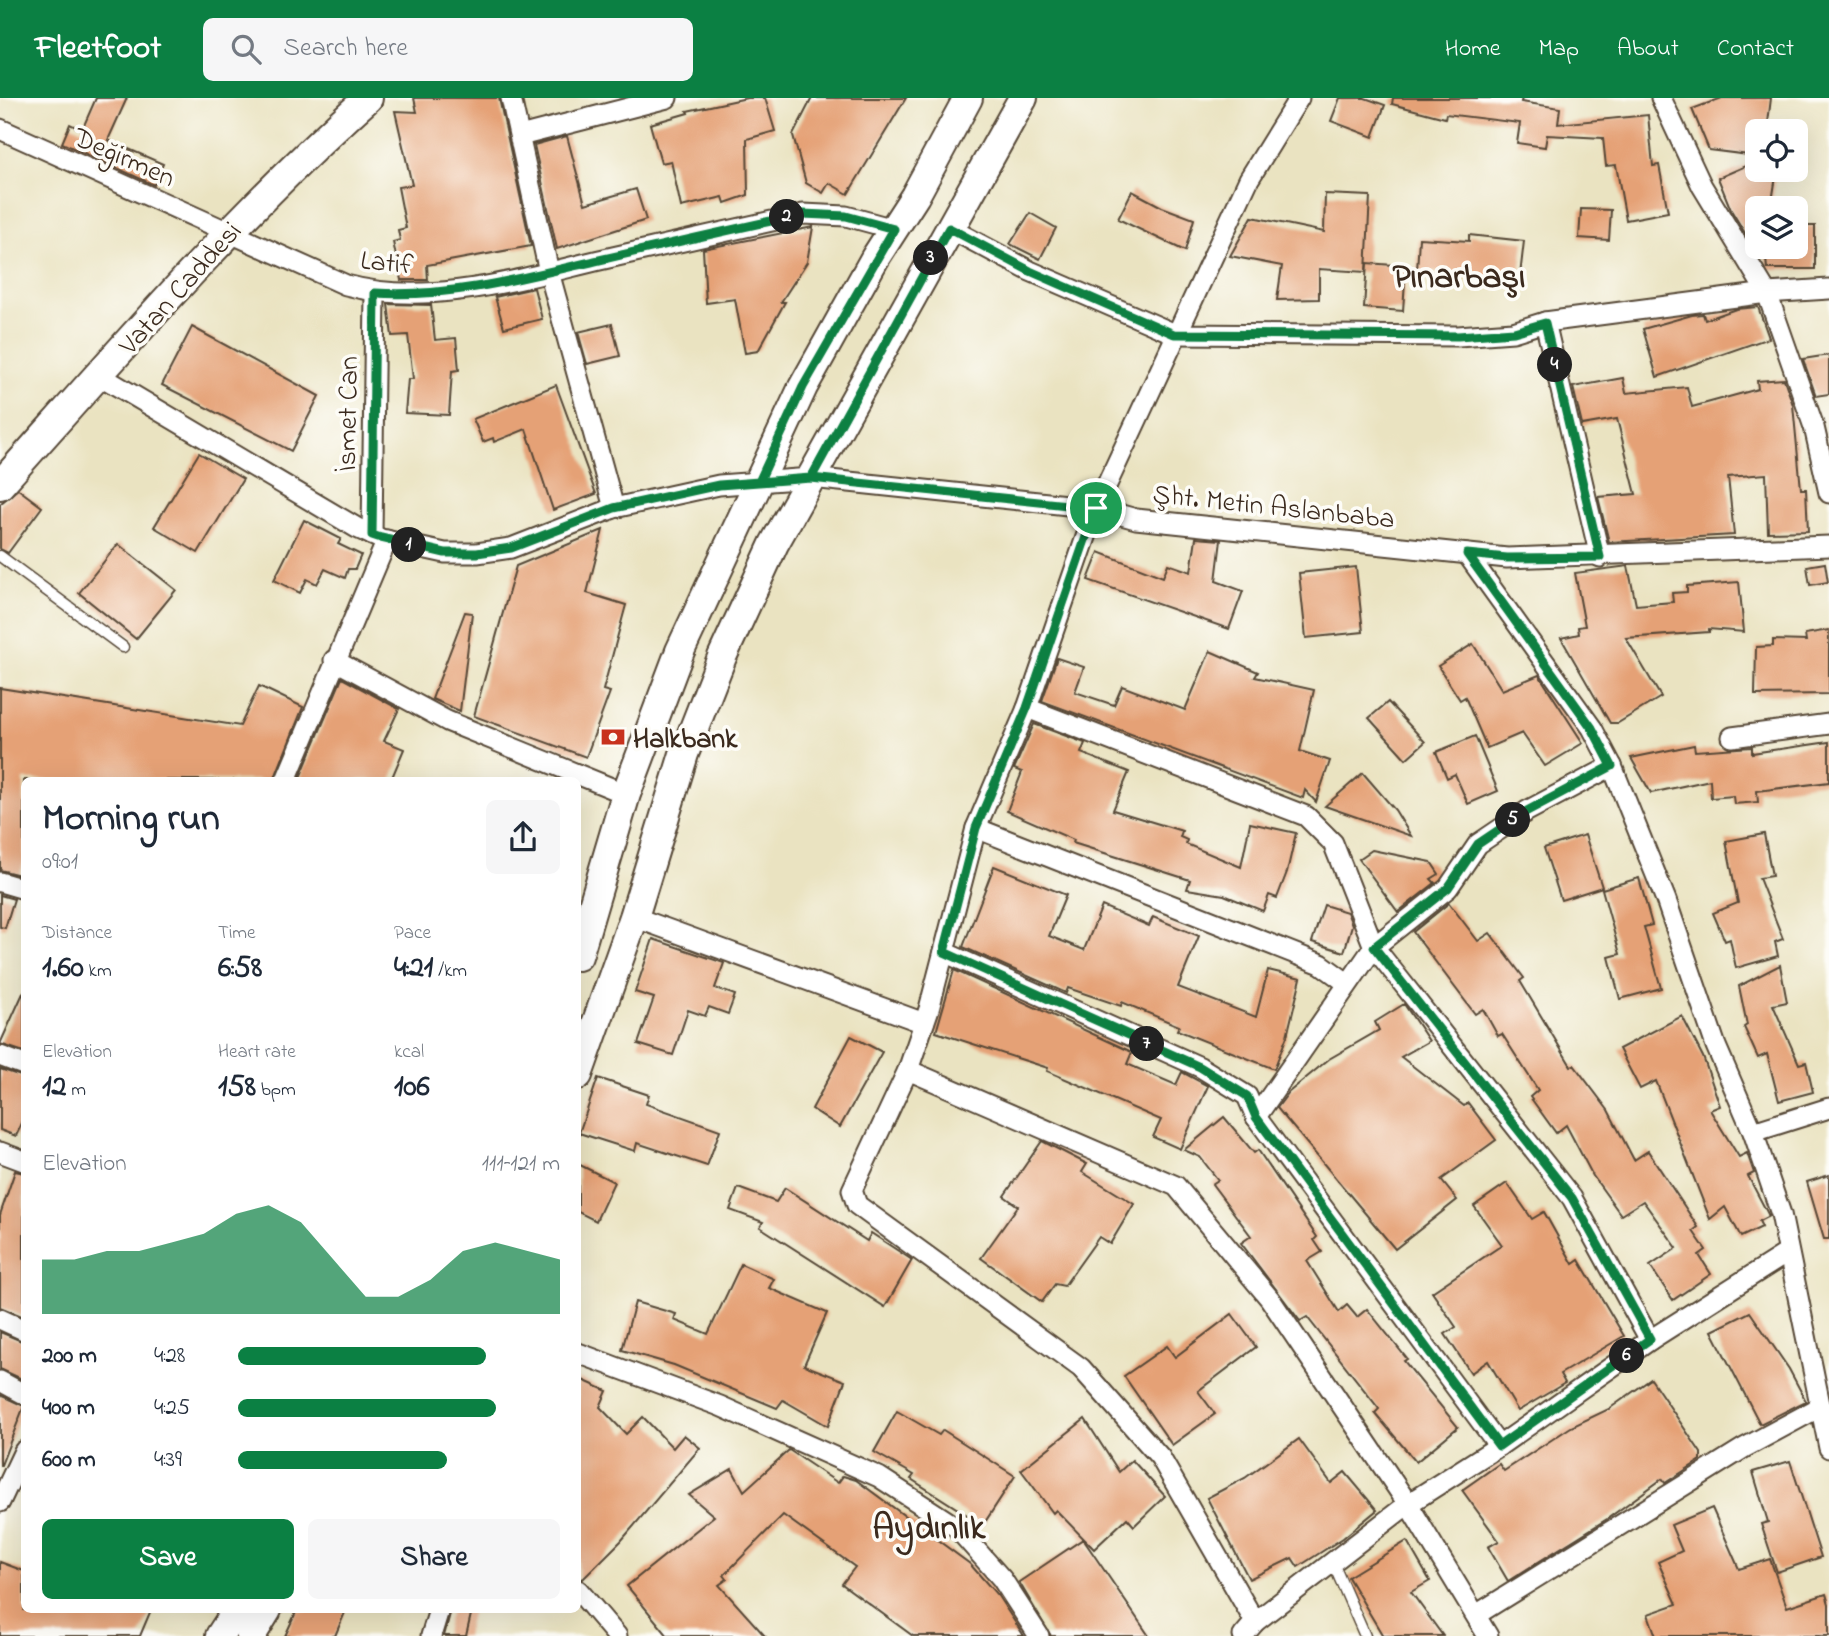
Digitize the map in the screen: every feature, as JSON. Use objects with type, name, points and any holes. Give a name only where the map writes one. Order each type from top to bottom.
[{"type":"main road","name":"Vatan Caddesi","points":[[0,485],[228,232],[307,152],[368,98]]},
{"type":"main road","points":[[581,946],[626,794],[680,651],[803,387],[968,98]]},
{"type":"main road","points":[[581,1067],[634,917],[684,754],[717,669],[774,544],[1023,98]]},
{"type":"main road","points":[[220,1636],[235,1613]]},
{"type":"main road","points":[[251,1636],[265,1613]]},
{"type":"street","points":[[511,98],[549,272],[614,508]]},
{"type":"street","points":[[520,136],[667,98]]},
{"type":"street","points":[[1299,98],[1248,179],[1213,260],[1174,334],[1096,508],[1027,708],[976,828],[925,1023],[908,1070],[852,1190],[857,1205],[1081,1368],[1160,1457],[1249,1629],[1409,1504],[1499,1446],[1650,1339],[1787,1253]]},
{"type":"street","points":[[1661,98],[1702,186],[1767,293],[1814,427],[1829,493]]},
{"type":"street","name":"Değirmen","points":[[0,129],[228,232]]},
{"type":"street","name":"Latif","points":[[228,232],[346,285],[375,293],[410,295],[443,292],[549,272],[803,214],[846,216],[894,229]]},
{"type":"street","points":[[949,228],[1030,271],[1174,334],[1458,336],[1514,332],[1545,323],[1767,293],[1829,289]]},
{"type":"street","name":"İsmet Can","points":[[375,293],[380,538]]},
{"type":"street","points":[[1545,323],[1600,557]]},
{"type":"street","name":"Şht. Metin Aslanbaba","points":[[99,375],[380,538],[445,553],[511,548],[614,508],[719,485],[811,478],[1096,508],[1136,519],[1507,558],[1600,557],[1829,546]]},
{"type":"street","points":[[287,777],[380,538]]},
{"type":"street","points":[[1467,554],[1592,728],[1612,766],[1666,900],[1716,1046],[1753,1132],[1781,1214],[1829,1448]]},
{"type":"street","points":[[334,660],[447,721],[626,794]]},
{"type":"street","points":[[1027,708],[1306,816],[1333,844],[1374,947],[1572,1198],[1650,1339]]},
{"type":"street","points":[[1732,737],[1829,724]]},
{"type":"street","points":[[1256,1117],[1374,947],[1448,888],[1478,844],[1527,811],[1612,766]]},
{"type":"street","points":[[976,828],[1321,964],[1347,983]]},
{"type":"street","points":[[0,882],[21,888]]},
{"type":"street","points":[[634,917],[925,1023]]},
{"type":"street","points":[[944,952],[1200,1067],[1247,1096],[1256,1117],[1499,1446]]},
{"type":"street","points":[[0,1056],[21,1064]]},
{"type":"street","points":[[908,1070],[1175,1186],[1270,1299],[1409,1504],[1488,1636]]},
{"type":"street","points":[[1753,1132],[1829,1108]]},
{"type":"street","points":[[0,1152],[21,1157]]},
{"type":"street","points":[[0,1319],[21,1329]]},
{"type":"street","points":[[581,1354],[720,1406],[879,1476],[956,1527],[1002,1579],[1039,1636]]},
{"type":"street","points":[[0,1381],[21,1392]]},
{"type":"street","points":[[1476,1615],[1744,1448],[1820,1407]]},
{"type":"street","points":[[0,1502],[21,1457]]},
{"type":"street","points":[[581,1594],[617,1636]]},
{"type":"street","points":[[431,1636],[438,1613]]},
{"type":"lane","points":[[0,556],[123,648]]},
{"type":"lane","points":[[1333,1563],[1364,1636]]},
{"type":"building","points":[[96,98],[127,98],[108,140],[163,164],[154,185],[62,143],[70,124],[82,130]]},
{"type":"building","points":[[414,98],[499,98],[531,246],[427,265],[428,280],[401,280],[393,242],[400,240],[398,230],[406,228],[398,187],[412,185],[395,111],[417,112]]},
{"type":"building","points":[[747,98],[765,98],[775,131],[747,139],[748,195],[725,203],[723,197],[681,207],[671,161],[661,163],[650,124],[688,113],[687,111]]},
{"type":"building","points":[[812,98],[906,98],[848,194],[829,183],[823,193],[806,183],[793,135]]},
{"type":"building","points":[[1340,98],[1365,98],[1385,105],[1373,137],[1331,121]]},
{"type":"building","points":[[1393,98],[1522,98],[1521,102],[1560,108],[1558,124],[1648,115],[1653,166],[1659,165],[1668,212],[1626,220],[1616,165],[1606,166],[1603,138],[1547,135],[1545,147],[1517,143],[1520,123],[1446,114],[1445,118],[1392,104]]},
{"type":"building","points":[[1722,98],[1771,98],[1768,119],[1745,119],[1745,154],[1709,150],[1692,109]]},
{"type":"building","points":[[567,136],[585,204],[636,189],[646,220],[557,249],[534,145]]},
{"type":"building","points":[[1745,166],[1745,182],[1775,182],[1773,196],[1745,196],[1745,233],[1731,210],[1718,178]]},
{"type":"building","points":[[1132,191],[1162,207],[1194,219],[1185,251],[1118,219]]},
{"type":"building","points":[[1325,194],[1370,196],[1366,272],[1319,269],[1319,299],[1277,300],[1282,266],[1230,256],[1252,217],[1324,232]]},
{"type":"building","points":[[1581,209],[1611,210],[1609,240],[1579,238]]},
{"type":"building","points":[[1030,213],[1056,228],[1040,259],[1010,244]]},
{"type":"building","points":[[1808,226],[1815,226],[1815,269],[1767,269],[1766,259],[1808,259]]},
{"type":"building","points":[[813,227],[807,262],[781,302],[785,302],[758,351],[745,353],[735,299],[706,303],[703,249]]},
{"type":"building","points":[[1469,235],[1524,241],[1519,284],[1464,278],[1465,274],[1417,271],[1419,238],[1469,241]]},
{"type":"building","points":[[1367,263],[1406,266],[1403,311],[1364,308]]},
{"type":"building","points":[[534,288],[542,319],[504,328],[495,297]]},
{"type":"building","points":[[388,304],[431,305],[435,340],[456,338],[459,370],[452,371],[449,415],[405,413],[408,379],[413,379],[408,335],[392,336]]},
{"type":"building","points":[[1758,307],[1769,338],[1657,377],[1643,329],[1692,315],[1703,314],[1705,320],[1736,309]]},
{"type":"building","points":[[612,324],[620,356],[587,364],[578,332]]},
{"type":"building","points":[[192,327],[319,396],[291,451],[162,385]]},
{"type":"building","points":[[1829,355],[1829,394],[1816,396],[1803,359]]},
{"type":"building","points":[[1623,378],[1626,393],[1687,387],[1692,407],[1758,389],[1757,381],[1784,379],[1793,405],[1801,489],[1806,489],[1808,531],[1768,532],[1766,474],[1728,477],[1734,535],[1609,542],[1598,497],[1636,494],[1617,419],[1582,425],[1573,387]]},
{"type":"building","points":[[556,385],[596,494],[553,510],[526,429],[494,442],[493,438],[483,442],[473,419]]},
{"type":"building","points":[[199,453],[243,479],[198,553],[154,527]]},
{"type":"building","points":[[18,489],[42,507],[8,553],[0,549],[0,504]]},
{"type":"building","points":[[304,520],[341,539],[338,544],[361,555],[355,569],[348,569],[345,578],[325,569],[317,584],[307,579],[300,593],[274,580]]},
{"type":"building","points":[[603,530],[587,593],[626,605],[603,690],[610,692],[586,757],[474,716],[516,566]]},
{"type":"building","points":[[1196,538],[1221,540],[1216,581],[1243,591],[1229,629],[1088,580],[1099,552],[1163,577],[1168,564],[1191,572]]},
{"type":"building","points":[[118,544],[176,590],[136,639],[79,593]]},
{"type":"building","points":[[1825,563],[1828,582],[1810,585],[1807,566]]},
{"type":"building","points":[[1628,566],[1636,605],[1673,602],[1672,593],[1687,592],[1687,586],[1739,582],[1744,632],[1709,629],[1709,632],[1626,638],[1661,697],[1618,723],[1610,723],[1561,638],[1579,634],[1578,627],[1585,626],[1575,573]]},
{"type":"building","points":[[1356,567],[1363,632],[1306,638],[1299,573]]},
{"type":"building","points":[[465,612],[472,613],[460,711],[432,699]]},
{"type":"building","points":[[1829,630],[1829,694],[1755,695],[1756,647],[1773,646],[1773,640],[1806,641],[1805,634]]},
{"type":"building","points":[[1473,644],[1502,690],[1539,675],[1583,743],[1545,766],[1522,733],[1487,748],[1465,697],[1460,700],[1438,666]]},
{"type":"building","points":[[1210,651],[1258,672],[1255,677],[1314,690],[1300,751],[1330,761],[1316,802],[1305,790],[1303,798],[1042,701],[1057,658],[1084,667],[1075,692],[1114,705],[1122,686],[1185,710]]},
{"type":"building","points":[[342,678],[399,709],[384,741],[404,749],[392,777],[300,777]]},
{"type":"building","points":[[259,686],[303,707],[275,777],[21,777],[21,872],[20,875],[0,870],[0,688],[240,726]]},
{"type":"building","points":[[1388,702],[1425,742],[1406,759],[1369,718]]},
{"type":"building","points":[[1034,724],[1085,743],[1081,753],[1129,772],[1113,810],[1182,831],[1180,837],[1187,840],[1186,844],[1241,867],[1250,823],[1296,833],[1287,872],[1277,898],[1269,895],[1263,911],[1224,895],[1187,889],[1190,880],[1073,843],[1074,840],[1007,811],[1022,772],[1014,769]]},
{"type":"building","points":[[1475,736],[1498,791],[1468,804],[1455,774],[1447,778],[1436,752]]},
{"type":"building","points":[[1829,742],[1829,782],[1757,791],[1758,802],[1734,804],[1733,796],[1711,798],[1710,780],[1651,793],[1631,758],[1694,745],[1695,751],[1752,747],[1752,753]]},
{"type":"building","points":[[1363,773],[1395,810],[1411,836],[1325,806]]},
{"type":"building","points":[[1764,834],[1772,876],[1759,878],[1783,939],[1775,942],[1778,956],[1736,968],[1730,939],[1725,941],[1713,913],[1738,903],[1726,841]]},
{"type":"building","points":[[1585,835],[1602,887],[1561,900],[1544,848]]},
{"type":"building","points":[[1372,850],[1431,862],[1439,874],[1431,879],[1435,883],[1398,912],[1359,859]]},
{"type":"building","points":[[994,866],[1066,895],[1049,936],[1084,950],[1102,906],[1149,926],[1153,917],[1199,936],[1178,987],[1256,1017],[1268,970],[1301,978],[1287,1036],[1274,1069],[1177,1030],[1179,1026],[1122,1002],[1121,1006],[1068,988],[1066,993],[963,947]]},
{"type":"building","points":[[1639,878],[1652,925],[1644,927],[1661,988],[1620,999],[1609,957],[1620,954],[1602,889]]},
{"type":"building","points":[[0,895],[14,899],[5,928],[0,927]]},
{"type":"building","points":[[1449,903],[1478,941],[1490,933],[1524,978],[1520,981],[1571,1066],[1574,1065],[1608,1110],[1634,1160],[1648,1151],[1698,1227],[1693,1231],[1706,1250],[1699,1255],[1711,1274],[1673,1300],[1650,1266],[1677,1248],[1643,1201],[1621,1215],[1593,1176],[1566,1125],[1556,1133],[1530,1097],[1538,1090],[1502,1034],[1498,1036],[1483,1009],[1475,1014],[1413,932]]},
{"type":"building","points":[[1324,905],[1347,912],[1352,925],[1344,952],[1312,942]]},
{"type":"building","points":[[653,939],[724,963],[715,988],[735,995],[728,1014],[709,1007],[705,1016],[688,1010],[673,1055],[638,1044],[654,998],[635,992]]},
{"type":"building","points":[[1780,965],[1787,1002],[1773,1005],[1799,1064],[1806,1062],[1813,1092],[1779,1101],[1767,1054],[1758,1058],[1744,1027],[1747,1025],[1739,986]]},
{"type":"building","points":[[954,970],[1132,1052],[1127,1064],[1176,1085],[1182,1072],[1208,1086],[1180,1149],[1153,1137],[1161,1120],[1047,1071],[1048,1068],[936,1032]]},
{"type":"building","points":[[21,998],[21,1051],[0,1044]]},
{"type":"building","points":[[1404,1004],[1429,1041],[1401,1057],[1464,1106],[1468,1103],[1496,1140],[1441,1180],[1457,1200],[1395,1249],[1277,1108],[1289,1092],[1329,1059],[1379,1030],[1375,1022]]},
{"type":"building","points":[[1682,1016],[1703,1057],[1720,1106],[1710,1110],[1739,1157],[1747,1153],[1754,1173],[1748,1176],[1769,1216],[1759,1221],[1762,1227],[1741,1237],[1725,1207],[1710,1219],[1656,1081],[1640,1089],[1619,1049]]},
{"type":"building","points":[[851,1036],[882,1052],[840,1127],[812,1109]]},
{"type":"building","points":[[0,1069],[21,1076],[21,1125],[16,1136],[0,1130]]},
{"type":"building","points":[[598,1078],[649,1095],[646,1104],[720,1130],[707,1166],[637,1143],[635,1151],[581,1134]]},
{"type":"building","points":[[1224,1117],[1254,1153],[1258,1150],[1317,1237],[1314,1240],[1322,1252],[1307,1261],[1339,1312],[1347,1305],[1357,1317],[1367,1309],[1407,1359],[1404,1361],[1458,1427],[1416,1462],[1375,1413],[1379,1409],[1307,1317],[1300,1321],[1241,1243],[1251,1236],[1212,1184],[1218,1180],[1200,1157],[1184,1150]]},
{"type":"building","points":[[1042,1141],[1087,1164],[1082,1172],[1134,1204],[1110,1244],[1099,1237],[1064,1286],[1055,1284],[1042,1302],[981,1258],[1018,1206],[1004,1196]]},
{"type":"building","points":[[581,1166],[614,1182],[596,1221],[581,1214]]},
{"type":"building","points":[[15,1171],[21,1172],[21,1316],[0,1307],[0,1215]]},
{"type":"building","points":[[1829,1175],[1829,1239],[1824,1239],[1807,1182]]},
{"type":"building","points":[[1507,1183],[1532,1219],[1544,1212],[1573,1264],[1579,1260],[1624,1336],[1560,1374],[1565,1383],[1518,1411],[1488,1361],[1471,1373],[1445,1334],[1456,1327],[1432,1292],[1502,1245],[1474,1206]]},
{"type":"building","points":[[738,1188],[776,1202],[785,1188],[867,1241],[871,1233],[912,1260],[885,1307],[760,1227],[763,1222],[730,1210]]},
{"type":"building","points":[[741,1264],[774,1279],[769,1288],[827,1313],[804,1365],[845,1381],[828,1426],[783,1400],[777,1408],[674,1365],[622,1350],[635,1302],[676,1314],[674,1320],[708,1334]]},
{"type":"building","points":[[1750,1312],[1789,1369],[1806,1401],[1760,1424],[1712,1331]]},
{"type":"building","points":[[1232,1314],[1256,1347],[1198,1391],[1215,1414],[1172,1445],[1124,1376],[1167,1346],[1175,1357]]},
{"type":"building","points":[[0,1332],[21,1341],[21,1379],[0,1369]]},
{"type":"building","points":[[581,1379],[607,1391],[600,1407],[626,1434],[643,1417],[673,1448],[684,1435],[700,1448],[621,1541],[583,1579]]},
{"type":"building","points":[[1651,1379],[1701,1453],[1701,1460],[1665,1483],[1662,1479],[1607,1519],[1508,1581],[1488,1547],[1499,1541],[1462,1490],[1499,1464],[1504,1471],[1571,1427],[1609,1409]]},
{"type":"building","points":[[0,1395],[21,1405],[21,1414],[0,1465]]},
{"type":"building","points":[[897,1411],[939,1435],[943,1430],[1015,1476],[983,1525],[911,1479],[914,1475],[874,1452]]},
{"type":"building","points":[[1085,1419],[1119,1472],[1132,1460],[1165,1496],[1134,1526],[1127,1518],[1094,1549],[1056,1510],[1053,1513],[1021,1470]]},
{"type":"building","points":[[1299,1439],[1331,1483],[1345,1472],[1377,1510],[1343,1538],[1298,1567],[1292,1558],[1249,1579],[1207,1498],[1245,1478]]},
{"type":"building","points":[[789,1450],[838,1483],[843,1476],[856,1480],[970,1564],[998,1596],[1024,1636],[913,1636],[842,1584],[855,1567],[783,1515],[724,1575],[727,1579],[719,1585],[765,1636],[668,1636],[627,1586],[714,1516],[689,1495],[732,1469],[744,1491]]},
{"type":"building","points":[[1790,1461],[1821,1557],[1777,1572],[1761,1524],[1768,1522],[1753,1472]]},
{"type":"building","points":[[1712,1508],[1739,1569],[1770,1559],[1787,1607],[1826,1594],[1829,1604],[1829,1636],[1656,1636],[1648,1614],[1677,1604],[1658,1562],[1682,1551],[1671,1525]]},
{"type":"building","points":[[1083,1539],[1149,1636],[1051,1636],[1019,1582]]},
{"type":"building","points":[[1407,1541],[1430,1581],[1411,1592],[1443,1636],[1383,1636],[1348,1577]]},
{"type":"building","points":[[0,1562],[21,1570],[21,1613],[150,1613],[140,1636],[0,1636]]},
{"type":"building","points":[[296,1613],[345,1613],[335,1636],[285,1636]]},
{"type":"building","points":[[450,1613],[471,1613],[466,1636],[444,1636]]},
{"type":"place","name":"Halkbank","points":[[613,737]]},
{"type":"district","name":"Pınarbaşı","points":[[1459,275]]},
{"type":"district","name":"Aydınlık","points":[[929,1526]]},
{"type":"route","points":[[1096,508],[811,478],[759,482],[719,485],[614,508],[511,548],[477,553],[445,553],[381,538],[372,535],[375,293],[410,295],[443,292],[549,272],[803,214],[846,216],[894,229],[803,387],[759,482],[811,478],[949,228],[1030,271],[1174,334],[1458,336],[1514,332],[1545,323],[1600,557],[1507,558],[1467,554],[1592,728],[1612,766],[1527,811],[1478,844],[1448,888],[1374,947],[1572,1198],[1650,1339],[1499,1446],[1359,1251],[1256,1117],[1247,1096],[1200,1067],[944,952],[968,869],[976,828],[1027,708],[1096,508]]}]
